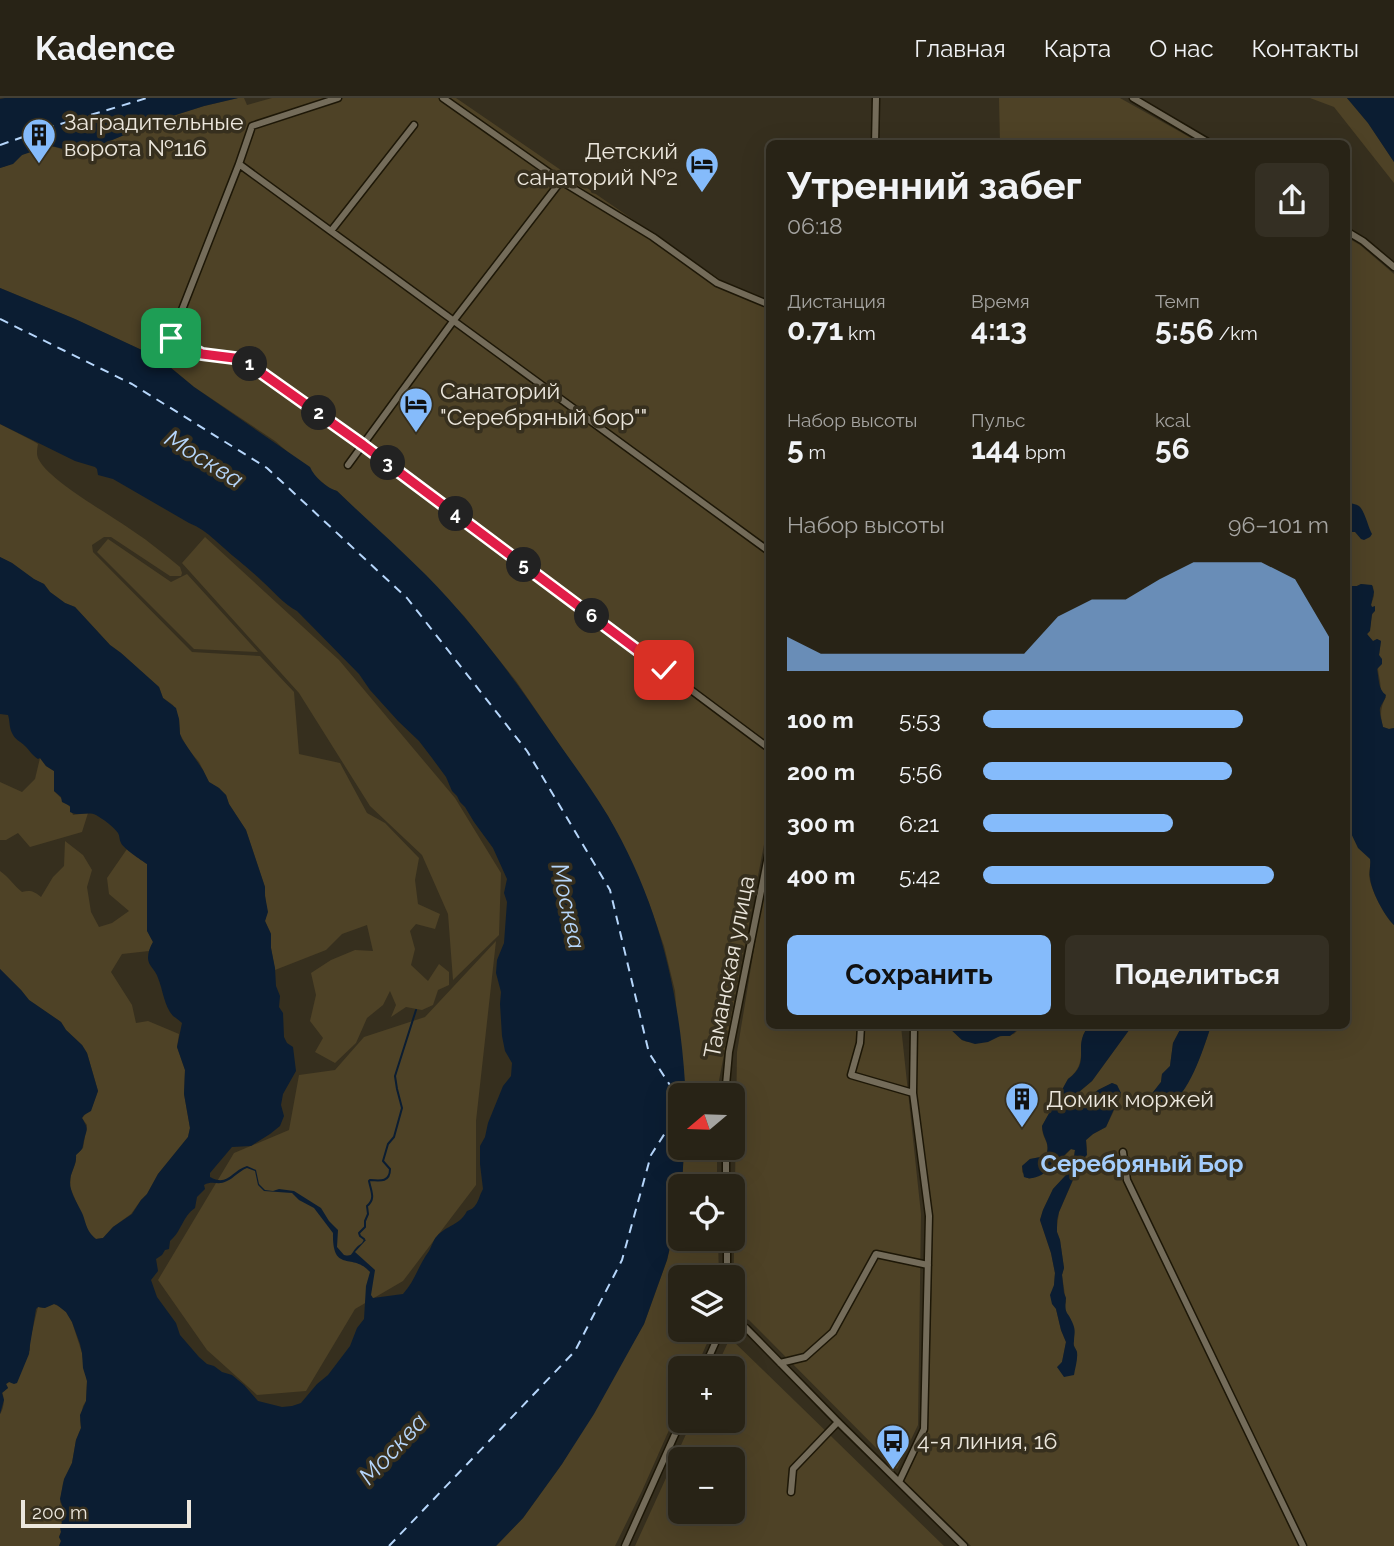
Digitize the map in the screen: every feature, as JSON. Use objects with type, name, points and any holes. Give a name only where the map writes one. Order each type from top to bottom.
[{"type":"street","points":[[338,98],[252,126],[171,338],[202,354],[242,359],[363,445],[766,746]]},
{"type":"street","points":[[443,98],[561,181],[653,237],[717,283],[766,304]]},
{"type":"street","points":[[875,140],[876,98]]},
{"type":"street","points":[[1133,98],[1204,140]]},
{"type":"street","points":[[331,231],[414,125]]},
{"type":"street","points":[[239,164],[766,549]]},
{"type":"street","points":[[348,465],[454,320],[561,181]]},
{"type":"street","points":[[1350,233],[1394,267]]},
{"type":"street","name":"Таманская улица","points":[[726,1083],[729,1052],[766,866]]},
{"type":"street","points":[[861,1029],[860,1043],[851,1075],[913,1093]]},
{"type":"street","points":[[899,1482],[924,1429],[929,1216],[913,1093],[914,1029]]},
{"type":"street","points":[[1123,1152],[1127,1180],[1303,1546]]},
{"type":"street","points":[[780,1363],[805,1357],[833,1332],[876,1254],[928,1265]]},
{"type":"street","points":[[745,1328],[964,1546]]},
{"type":"street","points":[[791,1492],[793,1469],[838,1422]]},
{"type":"street","points":[[625,1546],[676,1433]]},
{"type":"shaded area","points":[[238,98],[244,98],[247,105],[272,98],[456,98],[721,280],[766,299],[766,834],[719,1083],[682,1083],[675,991],[664,946],[630,859],[608,816],[516,681],[464,616],[337,491],[330,489],[275,441],[194,387],[159,358],[0,288],[0,168],[25,154],[45,148],[59,148],[71,157],[163,119]]},
{"type":"shaded area","points":[[999,98],[1120,98],[1195,140],[1000,140]]},
{"type":"shaded area","points":[[1310,98],[1347,98],[1368,123],[1394,162],[1394,183],[1334,107]]},
{"type":"shaded area","points":[[1350,239],[1394,274],[1394,728],[1383,727],[1381,719],[1386,697],[1381,690],[1378,670],[1381,641],[1377,639],[1373,642],[1367,634],[1374,611],[1371,605],[1373,586],[1350,586]]},
{"type":"shaded area","points":[[0,424],[38,444],[39,460],[56,478],[180,567],[181,576],[170,576],[111,537],[104,537],[92,545],[93,552],[192,652],[260,656],[294,692],[299,754],[340,763],[367,813],[385,823],[419,858],[415,880],[418,904],[440,914],[435,929],[416,924],[410,931],[415,949],[411,965],[428,981],[439,964],[449,972],[449,985],[438,990],[433,1005],[422,1010],[406,1007],[391,1017],[396,1005],[390,991],[383,1005],[367,1018],[356,1043],[335,1063],[315,1052],[323,1038],[310,1021],[316,995],[311,973],[331,960],[355,950],[373,951],[367,925],[342,934],[326,950],[275,970],[271,934],[265,921],[265,887],[246,830],[226,795],[209,782],[199,762],[188,749],[180,734],[179,719],[173,705],[163,698],[159,687],[110,645],[75,607],[65,603],[44,584],[0,557]]},
{"type":"shaded area","points":[[205,537],[339,660],[455,798],[501,873],[499,935],[453,980],[448,914],[422,855],[370,806],[299,693],[182,563]]},
{"type":"shaded area","points":[[108,539],[171,582],[187,574],[258,652],[194,649],[97,552]]},
{"type":"shaded area","points":[[40,758],[54,771],[54,791],[70,807],[73,815],[88,813],[82,832],[30,847],[18,833],[6,840],[0,840],[0,782],[22,792],[35,779]]},
{"type":"shaded area","points":[[1350,825],[1371,858],[1369,875],[1372,887],[1382,909],[1394,925],[1394,1546],[971,1546],[904,1481],[928,1430],[933,1217],[916,1092],[917,1029],[950,1029],[962,1040],[981,1042],[1014,1034],[1019,1029],[1087,1029],[1082,1039],[1079,1066],[1068,1079],[1042,1126],[1047,1143],[1046,1156],[1030,1159],[1022,1166],[1022,1172],[1029,1179],[1055,1166],[1071,1149],[1075,1150],[1066,1175],[1053,1189],[1040,1220],[1051,1253],[1055,1273],[1056,1309],[1066,1342],[1062,1362],[1057,1368],[1077,1353],[1073,1343],[1074,1328],[1064,1307],[1064,1268],[1057,1232],[1059,1212],[1081,1162],[1081,1155],[1087,1150],[1086,1140],[1106,1127],[1121,1096],[1117,1085],[1112,1083],[1098,1090],[1084,1103],[1079,1099],[1078,1093],[1092,1081],[1130,1029],[1180,1029],[1173,1043],[1170,1066],[1162,1074],[1161,1082],[1149,1101],[1167,1109],[1189,1080],[1210,1029],[1350,1029]]},
{"type":"shaded area","points":[[65,841],[83,855],[92,870],[87,887],[91,912],[99,927],[112,923],[129,911],[109,894],[107,878],[127,849],[147,864],[147,930],[153,942],[149,951],[122,954],[111,972],[132,1005],[136,1023],[148,1021],[179,1034],[177,1047],[185,1070],[184,1094],[190,1128],[188,1137],[131,1214],[103,1238],[96,1239],[89,1233],[70,1187],[76,1155],[83,1148],[87,1125],[82,1118],[92,1107],[98,1091],[87,1053],[61,1022],[29,1000],[0,969],[0,871],[22,892],[36,893],[41,897],[53,877],[64,866]]},
{"type":"shaded area","points":[[766,876],[766,1029],[901,1029],[921,1214],[918,1425],[897,1469],[745,1319],[745,1265],[734,1265],[734,1251],[745,1251],[745,1174],[735,1174],[735,1160],[746,1160],[746,1083],[737,1083],[737,1052]]},
{"type":"shaded area","points":[[496,941],[476,1121],[476,1185],[403,1281],[355,1309],[306,1391],[257,1395],[207,1350],[158,1280],[234,1153],[289,1130],[299,1075],[335,1070],[364,1037],[425,1017]]},
{"type":"shaded area","points":[[683,1160],[717,1160],[717,1174],[683,1174]]},
{"type":"shaded area","points":[[669,1251],[718,1251],[719,1265],[668,1265],[668,1342],[708,1342],[701,1356],[668,1356],[668,1432],[615,1546],[496,1546],[523,1518],[562,1464],[644,1324]]},
{"type":"shaded area","points":[[54,1304],[66,1312],[72,1322],[87,1381],[81,1428],[72,1463],[63,1483],[60,1502],[63,1508],[59,1537],[61,1541],[59,1546],[0,1546],[0,1414],[4,1400],[2,1392],[8,1388],[6,1384],[30,1350],[38,1307]]},
{"type":"shaded area","points":[[728,1342],[734,1342],[944,1546],[635,1546],[668,1474],[668,1524],[745,1524],[745,1447],[680,1447],[687,1433],[745,1433],[745,1356],[722,1356]]},
{"type":"water","points":[[238,98],[163,119],[71,157],[64,149],[52,146],[22,155],[13,164],[0,168],[0,99]]},
{"type":"water","points":[[1347,98],[1394,98],[1394,162],[1368,123]]},
{"type":"water","name":"Москва","points":[[0,288],[159,358],[194,387],[310,467],[321,482],[337,491],[443,593],[505,668],[608,816],[640,879],[663,945],[671,979],[685,1083],[668,1083],[668,1160],[683,1160],[683,1174],[668,1174],[669,1251],[644,1324],[594,1414],[523,1518],[496,1546],[59,1546],[62,1523],[60,1515],[63,1508],[60,1499],[81,1428],[80,1415],[86,1401],[87,1381],[80,1344],[72,1322],[66,1312],[54,1304],[36,1309],[29,1354],[17,1383],[6,1384],[8,1388],[2,1393],[4,1400],[0,1414],[0,969],[29,1000],[61,1022],[87,1053],[98,1091],[91,1111],[82,1118],[87,1131],[82,1148],[76,1155],[70,1182],[72,1193],[96,1239],[103,1238],[132,1214],[158,1174],[188,1137],[190,1128],[184,1094],[185,1070],[177,1047],[182,1023],[168,1008],[157,975],[148,961],[153,942],[147,931],[147,864],[125,848],[120,842],[119,834],[102,819],[93,814],[70,812],[70,806],[62,802],[61,797],[54,791],[54,771],[15,737],[8,715],[0,714],[0,557],[44,584],[65,603],[75,607],[110,645],[159,687],[163,698],[176,708],[182,739],[209,782],[226,795],[246,830],[265,887],[268,912],[265,921],[271,934],[284,1037],[293,1047],[296,1071],[283,1094],[281,1105],[284,1116],[280,1126],[251,1146],[232,1147],[210,1173],[210,1177],[216,1180],[225,1179],[247,1166],[256,1170],[259,1184],[265,1190],[294,1191],[321,1208],[338,1230],[337,1247],[344,1255],[350,1255],[366,1240],[355,1252],[375,1270],[371,1295],[373,1298],[403,1294],[436,1238],[460,1220],[477,1202],[483,1189],[480,1146],[503,1086],[511,1076],[512,1063],[505,1051],[502,1036],[501,992],[496,973],[497,960],[504,943],[507,902],[504,893],[507,879],[493,848],[452,791],[446,777],[419,741],[370,690],[359,674],[297,611],[209,535],[113,479],[98,475],[95,467],[75,461],[0,424]],"holes":[[[247,1168],[255,1171],[258,1185],[264,1191],[292,1193],[314,1208],[333,1233],[336,1254],[370,1272],[366,1286],[364,1319],[350,1346],[328,1375],[301,1403],[292,1406],[282,1407],[258,1401],[232,1375],[207,1364],[199,1357],[180,1335],[176,1323],[157,1297],[151,1280],[158,1271],[156,1259],[169,1249],[170,1241],[195,1208],[197,1197],[205,1189],[204,1185],[230,1180]]]},
{"type":"water","points":[[1350,503],[1361,508],[1372,534],[1364,540],[1352,532]]},
{"type":"water","points":[[1372,585],[1374,592],[1371,605],[1375,606],[1375,611],[1367,634],[1373,641],[1381,641],[1379,655],[1382,664],[1377,669],[1380,687],[1386,695],[1380,715],[1383,727],[1394,728],[1394,925],[1382,909],[1373,889],[1370,859],[1358,848],[1350,831],[1350,586]]},
{"type":"water","points":[[950,1029],[1018,1029],[1010,1036],[1000,1036],[988,1042],[975,1044],[962,1040]]},
{"type":"water","points":[[1087,1029],[1130,1029],[1092,1081],[1078,1094],[1079,1099],[1084,1102],[1112,1083],[1117,1085],[1121,1093],[1106,1127],[1086,1140],[1087,1155],[1081,1161],[1057,1220],[1066,1308],[1074,1326],[1074,1345],[1077,1352],[1074,1375],[1064,1377],[1057,1367],[1062,1362],[1066,1342],[1050,1295],[1055,1273],[1040,1220],[1053,1189],[1066,1175],[1075,1150],[1071,1149],[1037,1177],[1024,1177],[1022,1166],[1030,1159],[1046,1156],[1047,1144],[1042,1126],[1068,1079],[1079,1066]]},
{"type":"water","points":[[1180,1029],[1210,1029],[1194,1072],[1182,1093],[1165,1110],[1151,1108],[1150,1096],[1161,1082],[1162,1074],[1170,1066],[1173,1043]]},
{"type":"waterway","points":[[364,1239],[359,1233],[365,1227],[367,1206],[372,1198],[369,1181],[384,1180],[390,1173],[383,1161],[388,1144],[394,1137],[402,1108],[395,1076],[416,1010]]},
{"type":"ferry route","points":[[0,145],[147,98]]},
{"type":"ferry route","points":[[0,319],[132,384],[267,468],[407,598],[527,751],[610,890],[649,1053],[669,1083]]},
{"type":"ferry route","points":[[389,1546],[575,1351],[622,1260],[651,1155],[668,1128]]},
{"type":"place","name":"Заградительные ворота №116","points":[[39,165]]},
{"type":"place","name":"Детский санаторий №2","points":[[702,194]]},
{"type":"place","name":"Санаторий \"Серебряный бор\"\"","points":[[416,434]]},
{"type":"place","name":"Домик моржей","points":[[1022,1129]]},
{"type":"place","name":"4-я линия, 16","points":[[893,1471]]},
{"type":"district","name":"Серебряный Бор","points":[[1142,1164]]},
{"type":"route","points":[[171,338],[202,354],[242,359],[363,445],[664,670]]}]
